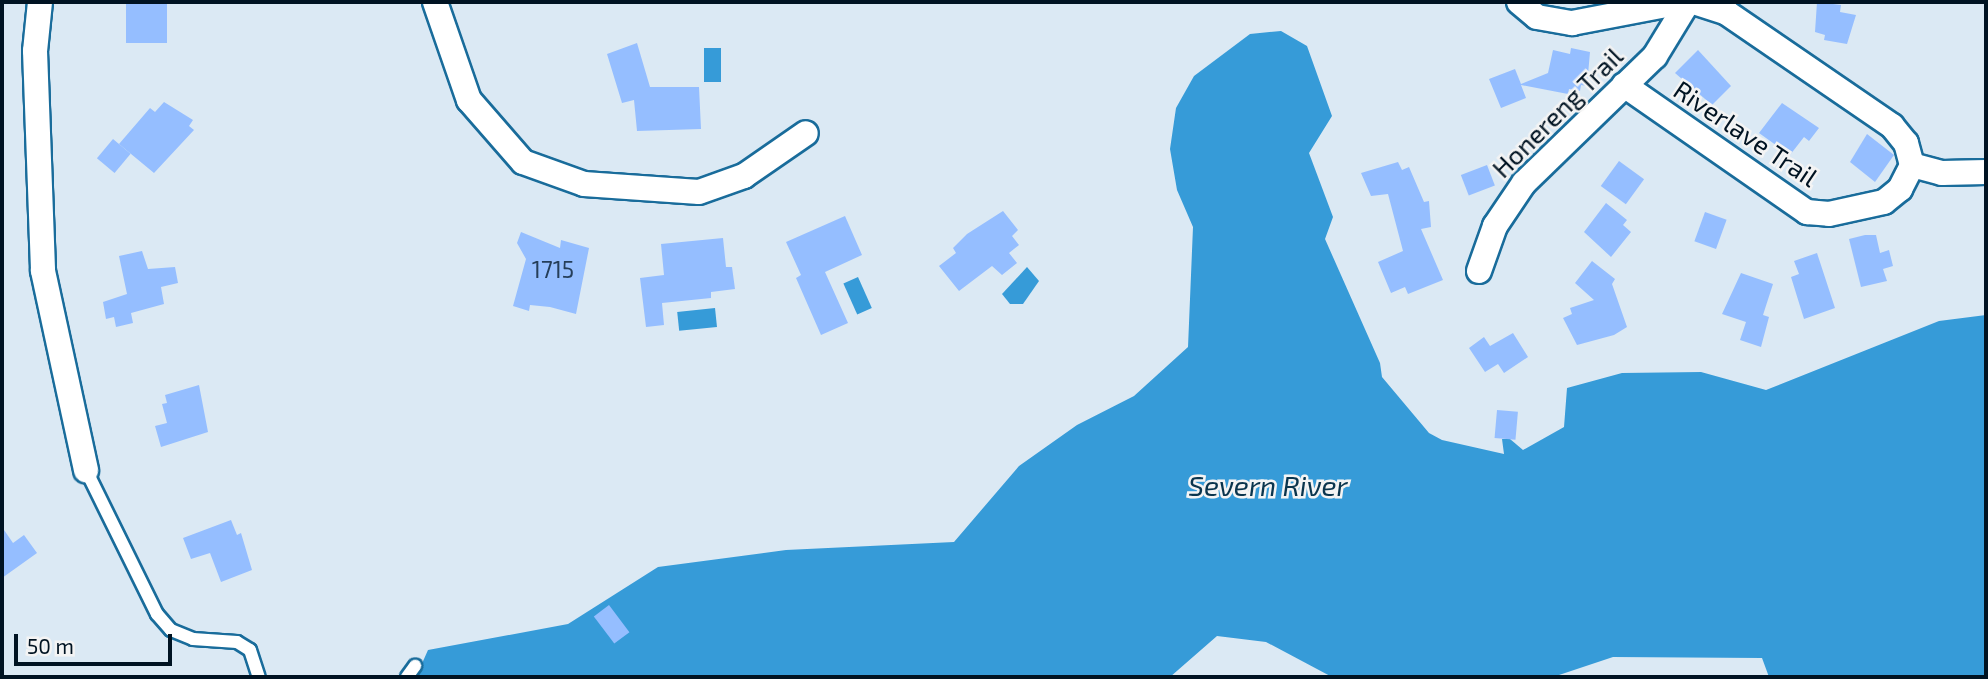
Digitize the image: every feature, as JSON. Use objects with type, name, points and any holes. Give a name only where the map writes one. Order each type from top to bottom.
[{"type":"street","points":[[40,2],[34,51],[43,271],[86,470]]},
{"type":"street","points":[[435,2],[469,100],[523,162],[584,184],[699,192],[744,176],[806,133]]},
{"type":"street","points":[[1519,2],[1537,17],[1572,23],[1682,2]]},
{"type":"street","name":"Honereng Trail","points":[[1479,271],[1495,226],[1524,183],[1664,44],[1688,2]]},
{"type":"street","points":[[1694,2],[1727,13],[1892,126],[1906,142],[1912,165],[1942,173],[1986,172]]},
{"type":"street","name":"Riverlave Trail","points":[[1624,85],[1807,212],[1829,214],[1884,202],[1900,189],[1912,165]]},
{"type":"lane","points":[[86,470],[164,622],[193,639],[237,642],[250,650],[259,677]]},
{"type":"lane","points":[[407,677],[415,666]]},
{"type":"water","name":"Severn River","points":[[1281,31],[1307,46],[1332,116],[1309,153],[1333,217],[1325,239],[1380,363],[1382,377],[1429,433],[1442,440],[1504,454],[1502,439],[1510,439],[1523,450],[1564,427],[1567,388],[1622,373],[1701,372],[1766,390],[1939,321],[1986,315],[1986,677],[1769,677],[1762,658],[1613,657],[1553,677],[1332,677],[1266,642],[1217,636],[1170,677],[416,677],[428,650],[568,624],[658,567],[786,550],[954,542],[1019,466],[1077,425],[1134,396],[1188,347],[1193,227],[1177,190],[1170,149],[1176,108],[1194,76],[1250,34]]},
{"type":"water","points":[[704,48],[721,48],[721,82],[704,82]]},
{"type":"water","points":[[1027,267],[1039,281],[1023,304],[1010,304],[1002,294]]},
{"type":"water","points":[[858,277],[872,308],[857,315],[843,284]]},
{"type":"water","points":[[715,308],[717,327],[679,331],[677,312]]},
{"type":"building","points":[[126,2],[167,2],[167,43],[126,43]]},
{"type":"building","points":[[1817,2],[1841,5],[1840,12],[1856,15],[1847,44],[1824,40],[1825,35],[1815,32]]},
{"type":"building","points":[[637,43],[650,87],[699,87],[701,129],[637,131],[634,100],[622,103],[607,54]]},
{"type":"building","points":[[1571,48],[1590,52],[1587,86],[1581,85],[1580,91],[1569,89],[1568,94],[1521,85],[1526,98],[1501,108],[1489,79],[1515,69],[1521,84],[1548,73],[1553,50],[1570,54]]},
{"type":"building","points":[[1698,50],[1731,86],[1712,105],[1675,73]]},
{"type":"building","points":[[164,102],[193,120],[189,126],[194,130],[154,173],[119,144],[150,108],[155,112]]},
{"type":"building","points":[[1782,103],[1819,128],[1809,141],[1804,137],[1790,155],[1759,133]]},
{"type":"building","points":[[1867,134],[1894,155],[1875,182],[1850,162]]},
{"type":"building","points":[[113,139],[131,154],[115,173],[97,158]]},
{"type":"building","points":[[1619,161],[1644,179],[1626,204],[1601,186]]},
{"type":"building","points":[[1398,162],[1402,170],[1409,167],[1424,202],[1429,201],[1431,227],[1421,229],[1443,280],[1408,294],[1405,287],[1391,293],[1378,262],[1403,251],[1388,194],[1371,196],[1361,173]]},
{"type":"building","points":[[1487,165],[1495,186],[1469,196],[1461,175]]},
{"type":"building","points":[[1606,203],[1627,220],[1623,225],[1631,232],[1611,257],[1584,232]]},
{"type":"building","points":[[1003,211],[1018,230],[1012,236],[1019,245],[1009,253],[1017,263],[1002,275],[992,266],[959,291],[939,266],[956,253],[953,248],[967,234]]},
{"type":"building","points":[[1705,212],[1727,220],[1716,249],[1694,241]]},
{"type":"building","points":[[845,216],[862,255],[825,272],[848,323],[821,335],[796,278],[801,275],[786,242]]},
{"type":"building","points":[[521,232],[560,248],[561,240],[589,248],[576,314],[550,307],[530,305],[529,311],[513,306],[526,259],[517,243]]},
{"type":"building","points":[[1876,235],[1880,253],[1889,250],[1893,266],[1883,269],[1887,281],[1861,287],[1849,239]]},
{"type":"building","points":[[723,238],[726,267],[732,267],[735,289],[711,292],[711,298],[662,303],[664,325],[646,327],[640,278],[664,275],[661,244]]},
{"type":"building","points":[[142,251],[148,269],[175,267],[178,283],[161,287],[164,304],[131,313],[133,323],[116,327],[114,317],[106,319],[103,302],[127,294],[119,256]]},
{"type":"building","points":[[1817,253],[1835,308],[1804,319],[1791,277],[1799,274],[1794,261]]},
{"type":"building","points":[[1592,261],[1615,279],[1612,284],[1627,327],[1614,335],[1577,345],[1563,318],[1572,314],[1570,308],[1594,300],[1575,283]]},
{"type":"building","points":[[1741,273],[1773,284],[1763,315],[1769,317],[1761,347],[1740,340],[1746,322],[1722,314]]},
{"type":"building","points":[[1513,333],[1528,357],[1504,373],[1498,364],[1485,372],[1469,348],[1484,337],[1490,346]]},
{"type":"building","points":[[199,385],[208,432],[161,447],[155,426],[167,423],[162,404],[167,403],[165,395]]},
{"type":"building","points":[[1497,410],[1518,412],[1515,440],[1495,438]]},
{"type":"building","points":[[231,520],[237,535],[241,533],[252,570],[221,582],[210,553],[191,559],[183,538]]},
{"type":"building","points":[[2,527],[13,543],[24,535],[37,553],[2,578]]},
{"type":"building","points":[[609,605],[629,632],[614,644],[594,616]]}]
